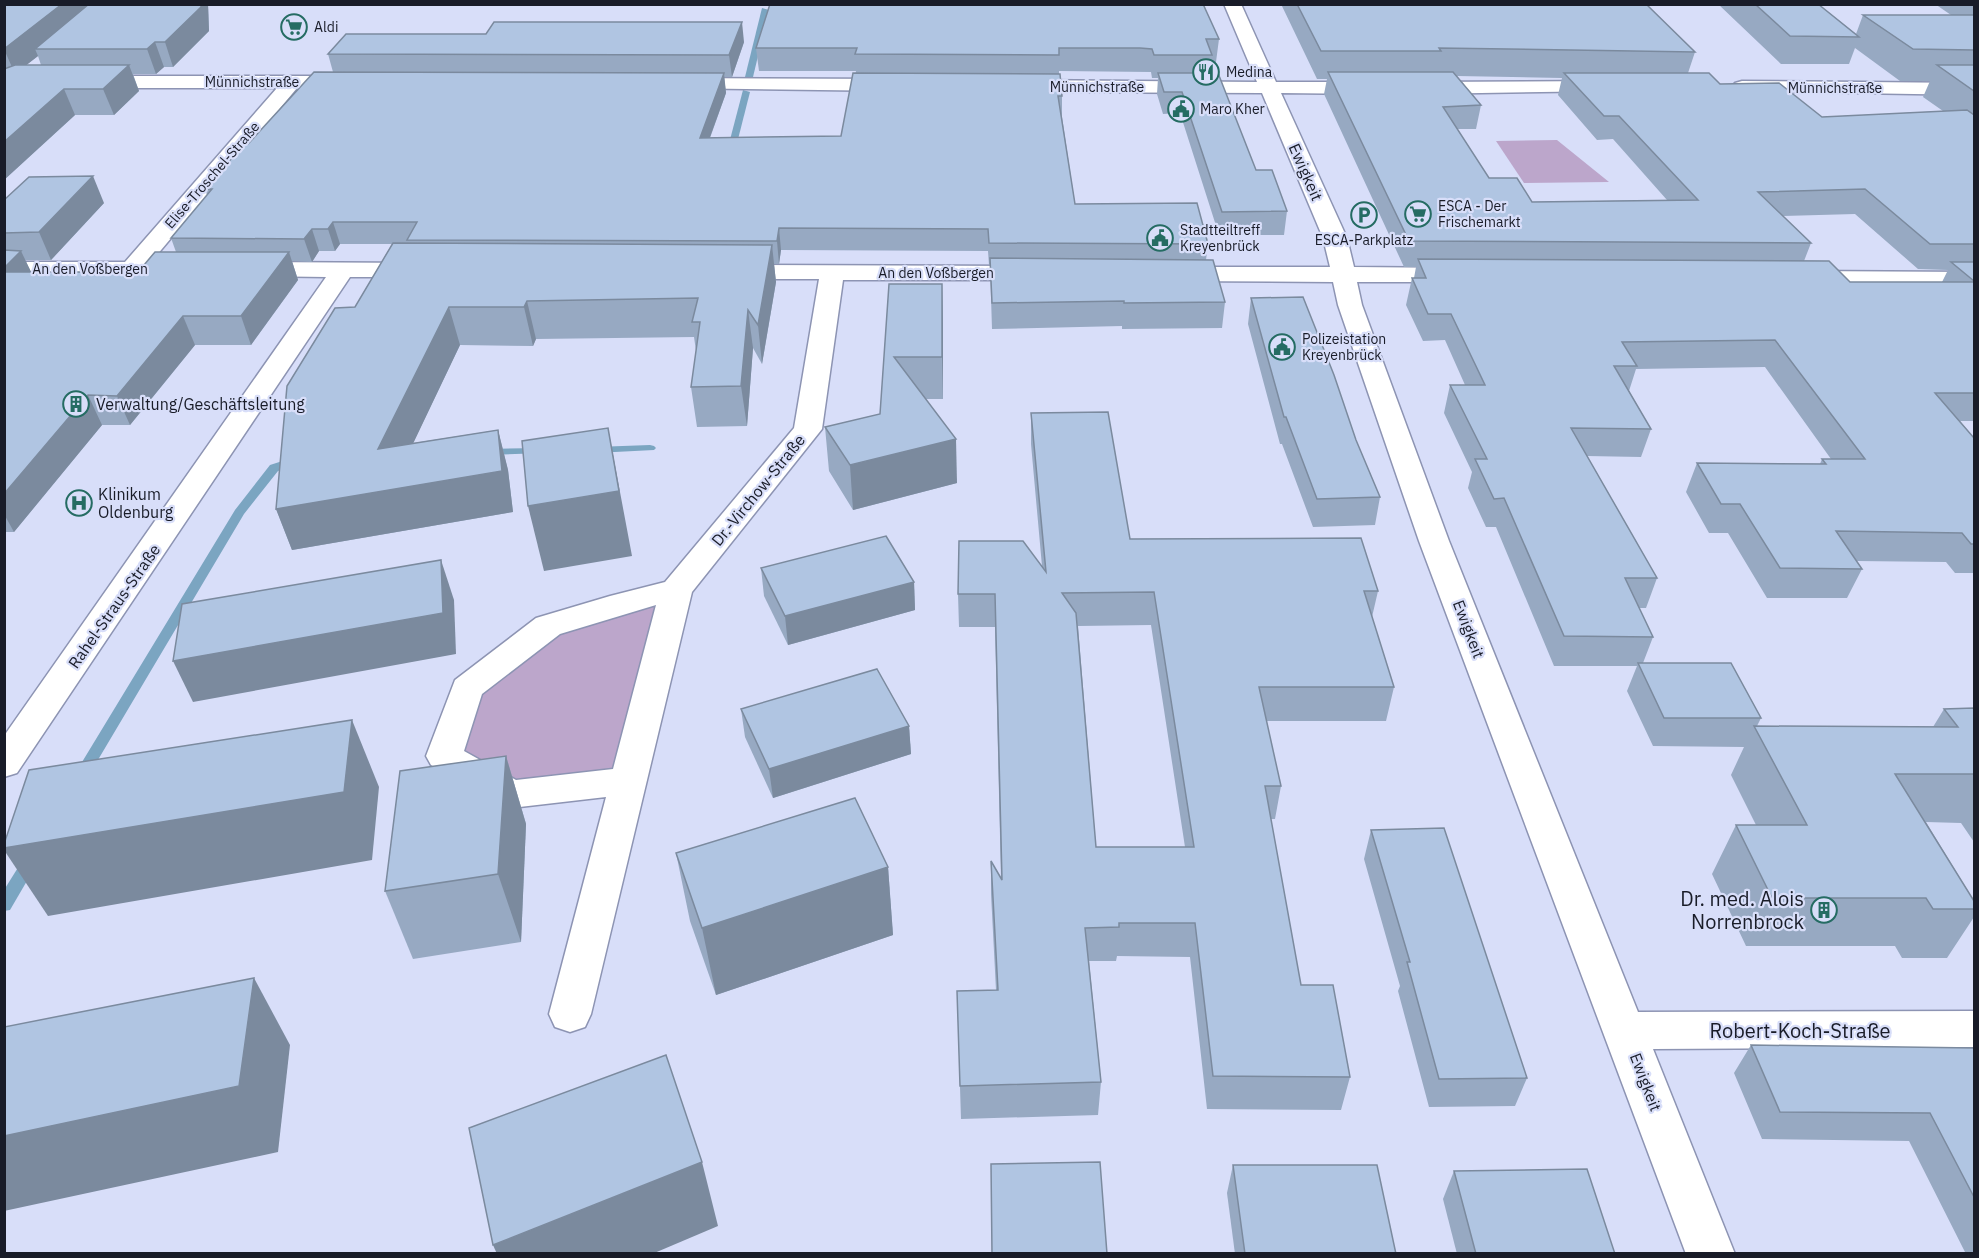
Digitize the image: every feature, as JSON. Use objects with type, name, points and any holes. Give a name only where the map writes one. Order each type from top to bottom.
[{"type":"street","name":"Ewigkeit","points":[[1232,4],[1335,238],[1350,305],[1434,541],[1711,1254]]},
{"type":"street","points":[[10,86],[38,67]]},
{"type":"street","name":"Elise-Troschel-Straße","points":[[132,269],[292,82]]},
{"type":"street","name":"Münnichstraße","points":[[10,86],[363,82]]},
{"type":"street","points":[[661,84],[912,85]]},
{"type":"street","name":"Münnichstraße","points":[[995,86],[1627,87]]},
{"type":"street","name":"Münnichstraße","points":[[1722,87],[1974,89]]},
{"type":"street","name":"An den Voßbergen","points":[[4,269],[439,270]]},
{"type":"street","name":"Rahel-Straus-Straße","points":[[4,764],[343,269]]},
{"type":"street","name":"An den Voßbergen","points":[[713,272],[1058,273]]},
{"type":"street","name":"Dr.-Virchow-Straße","points":[[570,1014],[676,590],[808,429],[832,272]]},
{"type":"street","points":[[1154,273],[1484,275]]},
{"type":"street","points":[[1782,278],[1974,279]]},
{"type":"street","points":[[629,781],[511,794],[444,756],[467,688],[548,626],[621,603],[676,590]]},
{"type":"street","name":"Robert-Koch-Straße","points":[[1625,1030],[1974,1029]]},
{"type":"shaded area","points":[[1557,140],[1609,182],[1524,183],[1496,141]]},
{"type":"shaded area","points":[[676,590],[629,781],[511,794],[444,756],[467,688],[548,626]]},
{"type":"building","points":[[4,4],[62,4],[4,49]]},
{"type":"building","points":[[89,4],[201,4],[201,7],[165,42],[155,42],[147,49],[35,49]]},
{"type":"building","points":[[770,4],[1203,4],[1219,39],[1206,39],[1212,55],[1154,55],[1152,49],[1140,48],[1059,48],[1059,55],[855,54],[857,48],[756,48]]},
{"type":"building","points":[[1297,4],[1646,4],[1695,52],[1439,48],[1441,51],[1321,51]]},
{"type":"building","points":[[1755,4],[1818,4],[1859,37],[1790,36]]},
{"type":"building","points":[[1863,15],[1974,15],[1974,50],[1913,49]]},
{"type":"building","points":[[494,22],[742,22],[729,55],[328,54],[346,34],[486,34]]},
{"type":"building","points":[[15,65],[129,65],[103,89],[64,89],[4,142],[4,69]]},
{"type":"building","points":[[1937,65],[1974,65],[1974,91]]},
{"type":"building","points":[[314,72],[724,73],[700,138],[841,136],[853,73],[1060,74],[1062,96],[1058,96],[1075,204],[1197,203],[1208,244],[989,243],[988,229],[779,228],[777,241],[407,240],[417,222],[333,222],[328,229],[312,229],[304,239],[171,238],[212,189],[205,189],[244,144],[248,144]]},
{"type":"building","points":[[1328,72],[1453,72],[1481,105],[1443,107],[1489,178],[1517,178],[1532,202],[1698,200],[1619,116],[1604,116],[1564,73],[1709,73],[1720,84],[1779,83],[1822,117],[1967,110],[1974,115],[1974,244],[1930,244],[1865,189],[1758,192],[1811,243],[1409,241]]},
{"type":"building","points":[[1158,73],[1218,73],[1256,170],[1272,170],[1287,211],[1222,212],[1182,92],[1164,92]]},
{"type":"building","points":[[93,176],[39,232],[4,233],[4,200],[29,177]]},
{"type":"building","points":[[393,243],[772,245],[758,325],[748,310],[741,386],[691,387],[700,322],[692,322],[698,298],[527,301],[524,307],[449,307],[378,449],[498,430],[502,471],[276,509],[287,386],[335,308],[355,307]]},
{"type":"building","points":[[4,250],[21,251],[4,268]]},
{"type":"building","points":[[155,252],[289,252],[241,316],[183,316],[117,396],[88,395],[4,494],[4,272],[138,272]]},
{"type":"building","points":[[990,258],[1213,260],[1225,302],[992,303]]},
{"type":"building","points":[[1418,259],[1829,261],[1850,282],[1974,282],[1974,393],[1935,393],[1974,438],[1974,544],[1971,544],[1962,533],[1836,531],[1862,569],[1780,568],[1740,504],[1721,504],[1697,463],[1826,464],[1822,459],[1865,459],[1775,340],[1622,342],[1637,366],[1614,366],[1651,429],[1571,428],[1657,578],[1625,578],[1653,637],[1564,636],[1504,498],[1494,499],[1475,459],[1487,459],[1450,385],[1485,385],[1451,314],[1428,314],[1412,278],[1426,278]]},
{"type":"building","points":[[1951,262],[1974,262],[1974,281]]},
{"type":"building","points":[[889,284],[942,284],[942,357],[894,357],[956,439],[850,465],[825,427],[880,414]]},
{"type":"building","points":[[1303,297],[1334,375],[1356,440],[1380,497],[1317,499],[1286,417],[1284,417],[1251,298]]},
{"type":"building","points":[[1108,412],[1130,539],[1361,538],[1378,591],[1364,591],[1394,687],[1259,687],[1281,786],[1265,786],[1301,985],[1333,985],[1350,1077],[1213,1076],[1195,923],[1119,923],[1119,927],[1085,928],[1101,1082],[960,1086],[957,991],[998,990],[991,861],[1002,880],[995,594],[958,594],[959,541],[1023,541],[1046,572],[1031,413]],"holes":[[[1154,592],[1194,847],[1096,847],[1076,613],[1062,593]]]},
{"type":"building","points":[[608,428],[619,491],[528,506],[522,441]]},
{"type":"building","points":[[886,536],[914,582],[785,616],[761,568]]},
{"type":"building","points":[[441,560],[443,613],[173,661],[182,604]]},
{"type":"building","points":[[1638,663],[1731,663],[1761,718],[1664,718]]},
{"type":"building","points":[[877,669],[909,726],[769,769],[741,709]]},
{"type":"building","points":[[1974,708],[1974,774],[1895,774],[1974,901],[1974,909],[1933,909],[1926,898],[1772,898],[1736,825],[1807,825],[1754,726],[1958,727],[1944,709]]},
{"type":"building","points":[[352,720],[344,792],[4,848],[29,770]]},
{"type":"building","points":[[506,756],[498,874],[385,891],[400,771]]},
{"type":"building","points":[[855,798],[888,867],[702,928],[676,853]]},
{"type":"building","points":[[1444,828],[1527,1078],[1439,1079],[1407,962],[1410,962],[1371,830]]},
{"type":"building","points":[[254,978],[239,1086],[4,1136],[4,1027]]},
{"type":"building","points":[[1751,1045],[1974,1048],[1974,1197],[1930,1113],[1780,1112]]},
{"type":"building","points":[[666,1055],[702,1162],[493,1245],[469,1128]]},
{"type":"building","points":[[1100,1162],[1107,1254],[992,1254],[991,1164]]},
{"type":"building","points":[[1233,1165],[1377,1165],[1396,1254],[1245,1254]]},
{"type":"building","points":[[1587,1169],[1615,1254],[1476,1254],[1454,1171]]},
{"type":"waterway","points":[[749,77],[765,10]]},
{"type":"waterway","points":[[730,155],[746,92]]},
{"type":"waterway","points":[[595,450],[650,448]]},
{"type":"waterway","points":[[487,452],[540,451]]},
{"type":"waterway","points":[[81,776],[239,513],[274,468],[298,460]]},
{"type":"waterway","points":[[4,905],[30,862]]},
{"type":"place","name":"Aldi","points":[[294,27]]},
{"type":"place","name":"Medina","points":[[1206,72]]},
{"type":"place","name":"Maro Kher","points":[[1181,109]]},
{"type":"place","name":"ESCA - Der Frischemarkt","points":[[1418,214]]},
{"type":"place","name":"ESCA-Parkplatz","points":[[1364,215]]},
{"type":"place","name":"Stadtteiltreff Kreyenbrück","points":[[1160,238]]},
{"type":"place","name":"Polizeistation Kreyenbrück","points":[[1282,347]]},
{"type":"place","name":"Verwaltung/Geschäftsleitung","points":[[76,404]]},
{"type":"place","name":"Klinikum Oldenburg","points":[[79,503]]},
{"type":"place","name":"Dr. med. Alois Norrenbrock","points":[[1824,910]]}]
